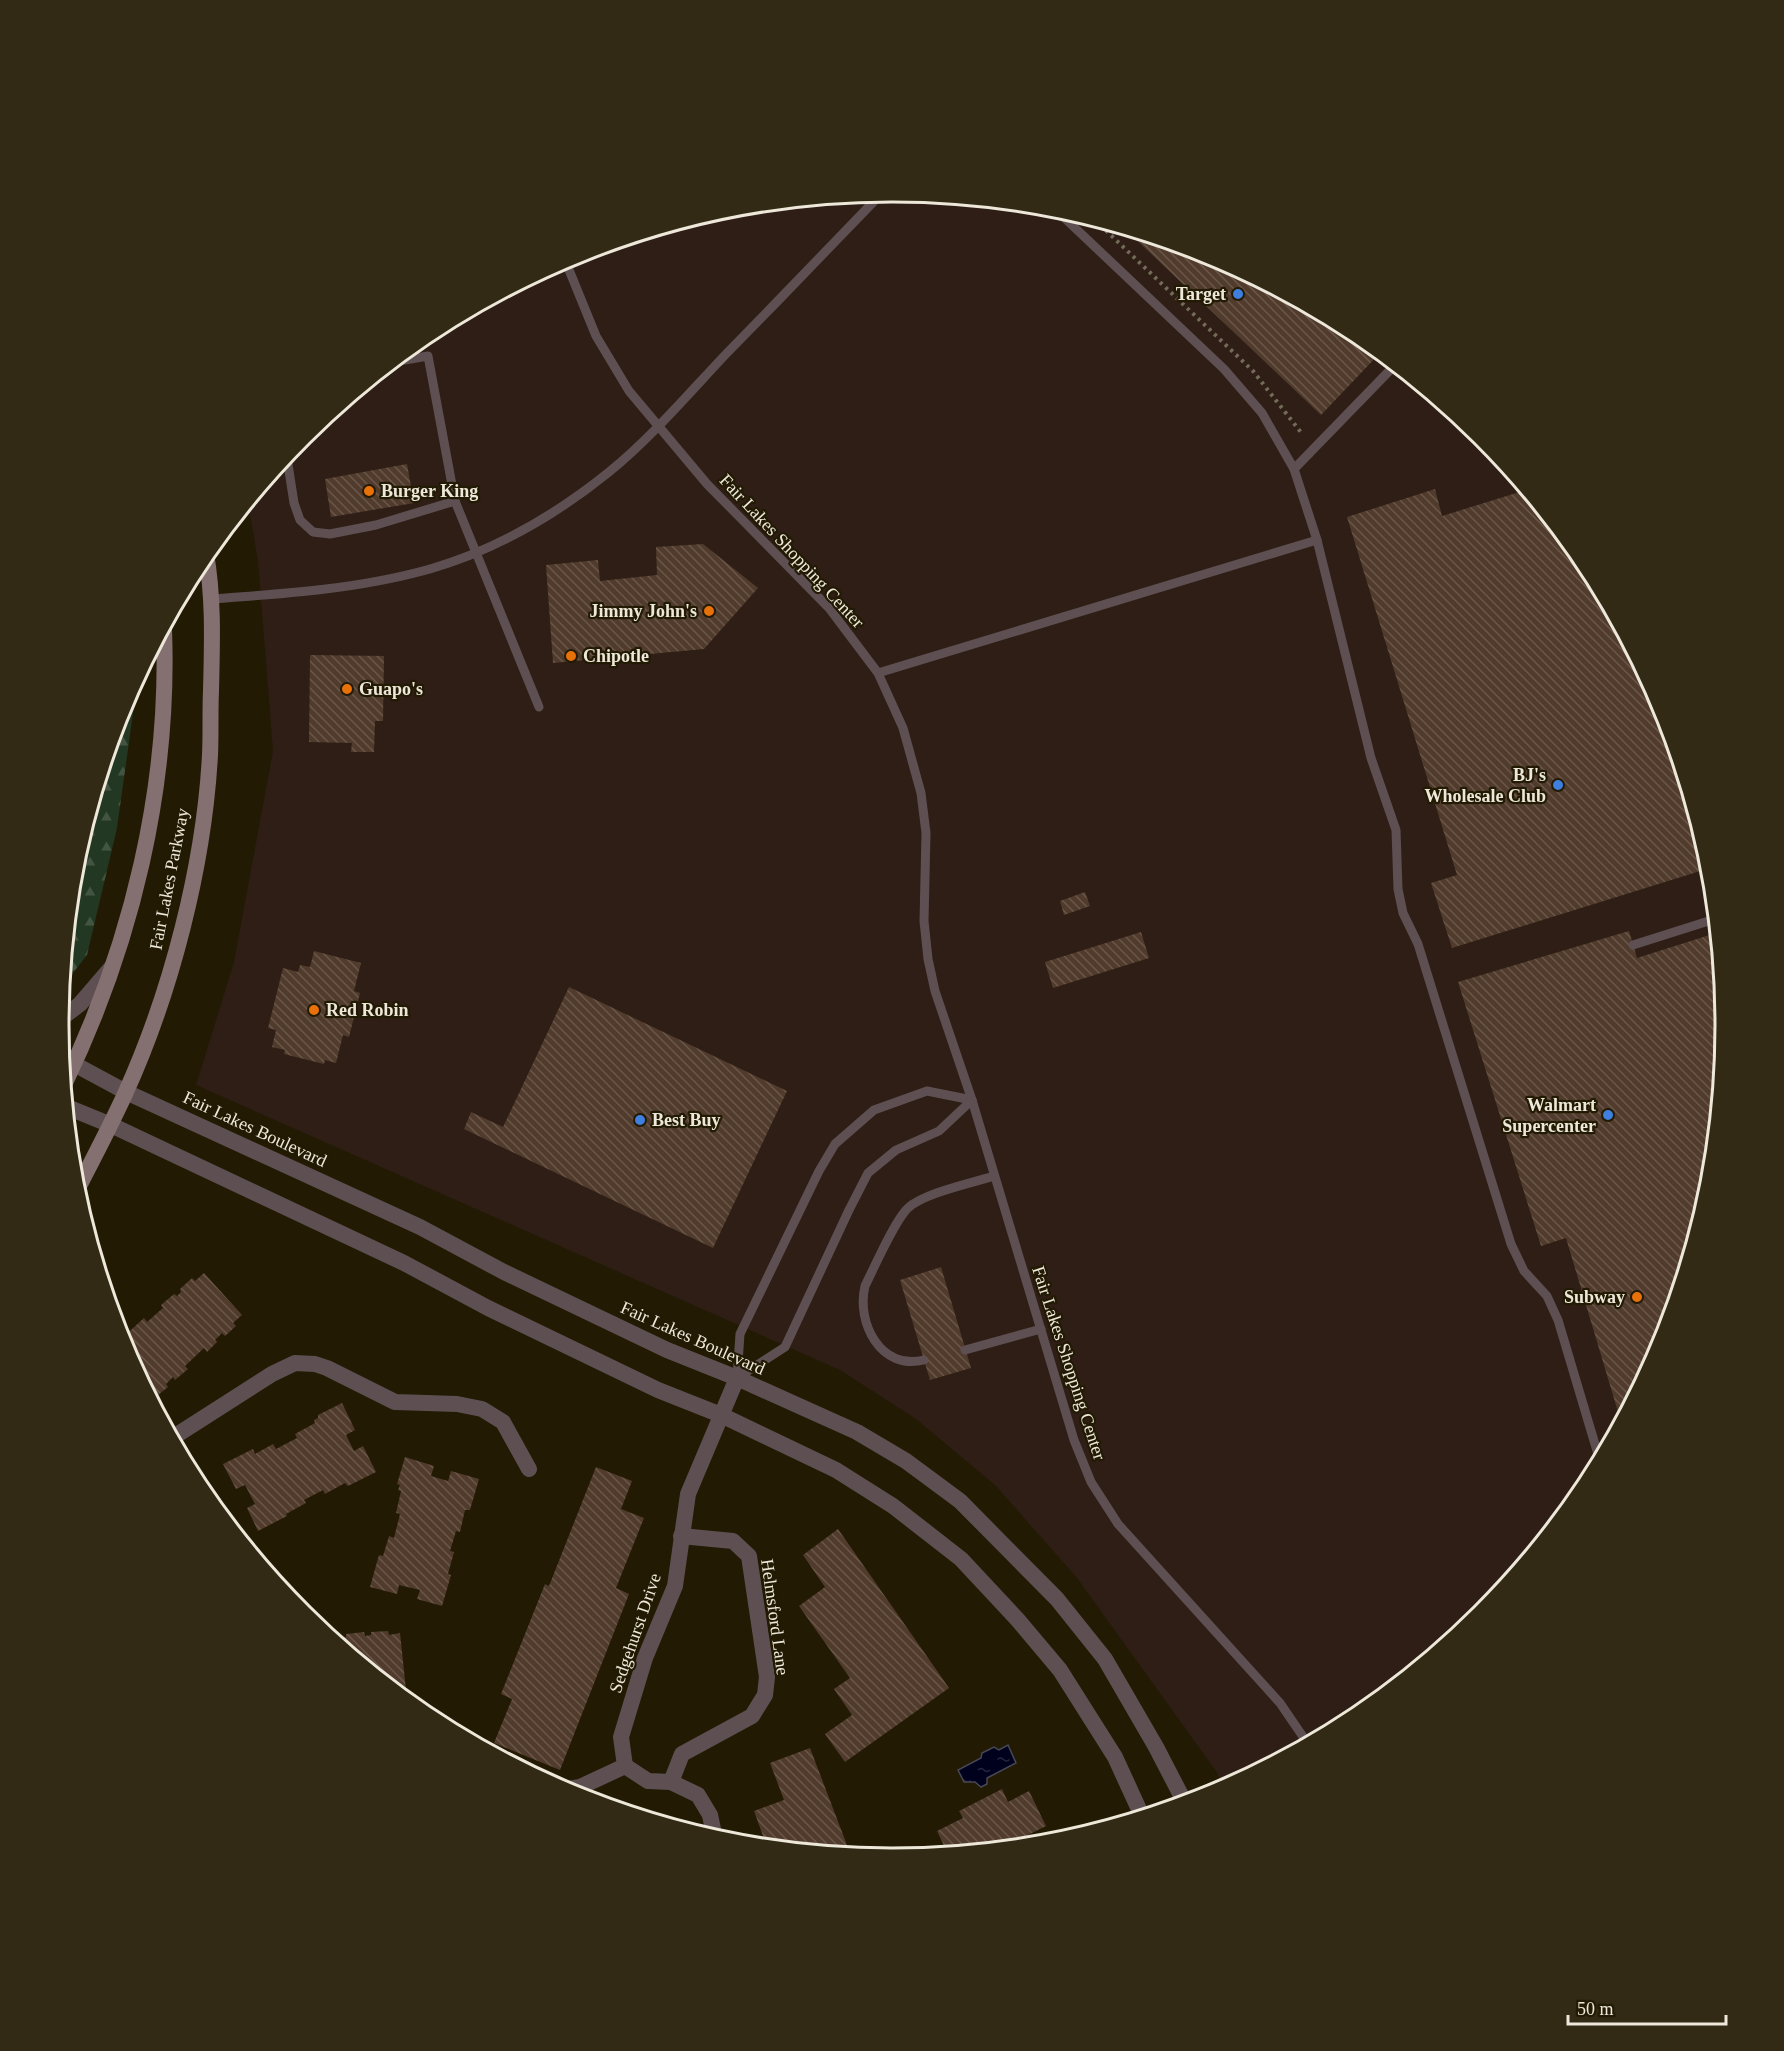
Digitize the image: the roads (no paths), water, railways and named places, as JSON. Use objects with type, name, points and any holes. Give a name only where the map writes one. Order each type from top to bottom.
[{"type":"main road","name":"Fair Lakes Parkway","points":[[84,1178],[111,1125],[148,1037],[189,897],[201,835],[209,757],[212,632],[207,569]]},
{"type":"main road","name":"Fair Lakes Parkway","points":[[70,1057],[100,1006],[142,866],[153,802],[163,715],[164,642]]},
{"type":"street","points":[[70,1012],[80,1004],[114,965]]},
{"type":"street","name":"Fair Lakes Boulevard","points":[[70,1062],[126,1092],[420,1227],[504,1272],[667,1350],[737,1378],[857,1432],[906,1461],[960,1501],[1057,1599],[1105,1659],[1181,1796]]},
{"type":"street","points":[[74,1110],[111,1125],[404,1263],[488,1308],[658,1390],[721,1415],[836,1470],[893,1506],[961,1558],[1060,1670],[1115,1757],[1139,1810]]},
{"type":"street","points":[[178,1434],[272,1374],[295,1363],[315,1364],[395,1402],[457,1404],[482,1409],[503,1422],[529,1469]]},
{"type":"street","name":"Sedgehurst Drive","points":[[625,1766],[621,1737],[645,1658],[675,1586],[688,1494],[737,1378]]},
{"type":"street","name":"Helmsford Lane","points":[[671,1782],[682,1754],[752,1716],[765,1695],[767,1677],[749,1556],[733,1541],[681,1536]]},
{"type":"street","points":[[580,1787],[625,1766],[648,1781],[671,1782],[698,1795],[710,1815],[713,1828]]},
{"type":"lane","points":[[210,599],[325,589],[378,581],[431,568],[521,531],[571,501],[610,471],[658,426],[873,203]]},
{"type":"lane","points":[[1069,222],[1224,369],[1262,414],[1294,469],[1317,540],[1371,758],[1396,830],[1398,889],[1403,913],[1418,944],[1510,1244],[1524,1271],[1547,1296],[1558,1320],[1597,1450]]},
{"type":"lane","name":"Fair Lakes Shopping Center","points":[[569,269],[596,336],[629,391],[707,484],[829,608],[878,673],[903,728],[921,793],[926,833],[924,921],[928,959],[936,991],[972,1100],[1074,1440],[1095,1489],[1118,1524],[1280,1703],[1305,1737]]},
{"type":"lane","points":[[410,359],[428,356],[455,501],[539,707]]},
{"type":"lane","points":[[1294,469],[1390,371]]},
{"type":"lane","points":[[288,467],[294,503],[300,520],[313,532],[330,534],[376,525],[455,501]]},
{"type":"lane","points":[[878,673],[1317,540]]},
{"type":"lane","points":[[1633,945],[1708,921]]},
{"type":"lane","points":[[737,1378],[740,1334],[819,1171],[835,1144],[874,1110],[927,1091],[972,1100]]},
{"type":"lane","points":[[737,1378],[785,1347],[868,1173],[896,1150],[939,1131],[972,1100]]},
{"type":"lane","points":[[924,1360],[913,1363],[897,1360],[880,1348],[863,1315],[862,1299],[865,1286],[907,1209],[934,1195],[994,1176]]},
{"type":"lane","points":[[966,1350],[1041,1329]]},
{"type":"water","points":[[1008,1745],[1016,1763],[987,1778],[987,1784],[981,1787],[975,1782],[964,1782],[958,1770],[981,1758],[982,1753],[994,1747],[999,1750]]},
{"type":"place","name":"Target","points":[[1238,294]]},
{"type":"place","name":"Burger King","points":[[369,491]]},
{"type":"place","name":"Jimmy John's","points":[[709,611]]},
{"type":"place","name":"Chipotle","points":[[571,656]]},
{"type":"place","name":"Guapo's","points":[[347,689]]},
{"type":"place","name":"BJ's Wholesale Club","points":[[1558,785]]},
{"type":"place","name":"Red Robin","points":[[314,1010]]},
{"type":"place","name":"Walmart Supercenter","points":[[1608,1115]]},
{"type":"place","name":"Best Buy","points":[[640,1120]]},
{"type":"place","name":"Subway","points":[[1637,1297]]}]
